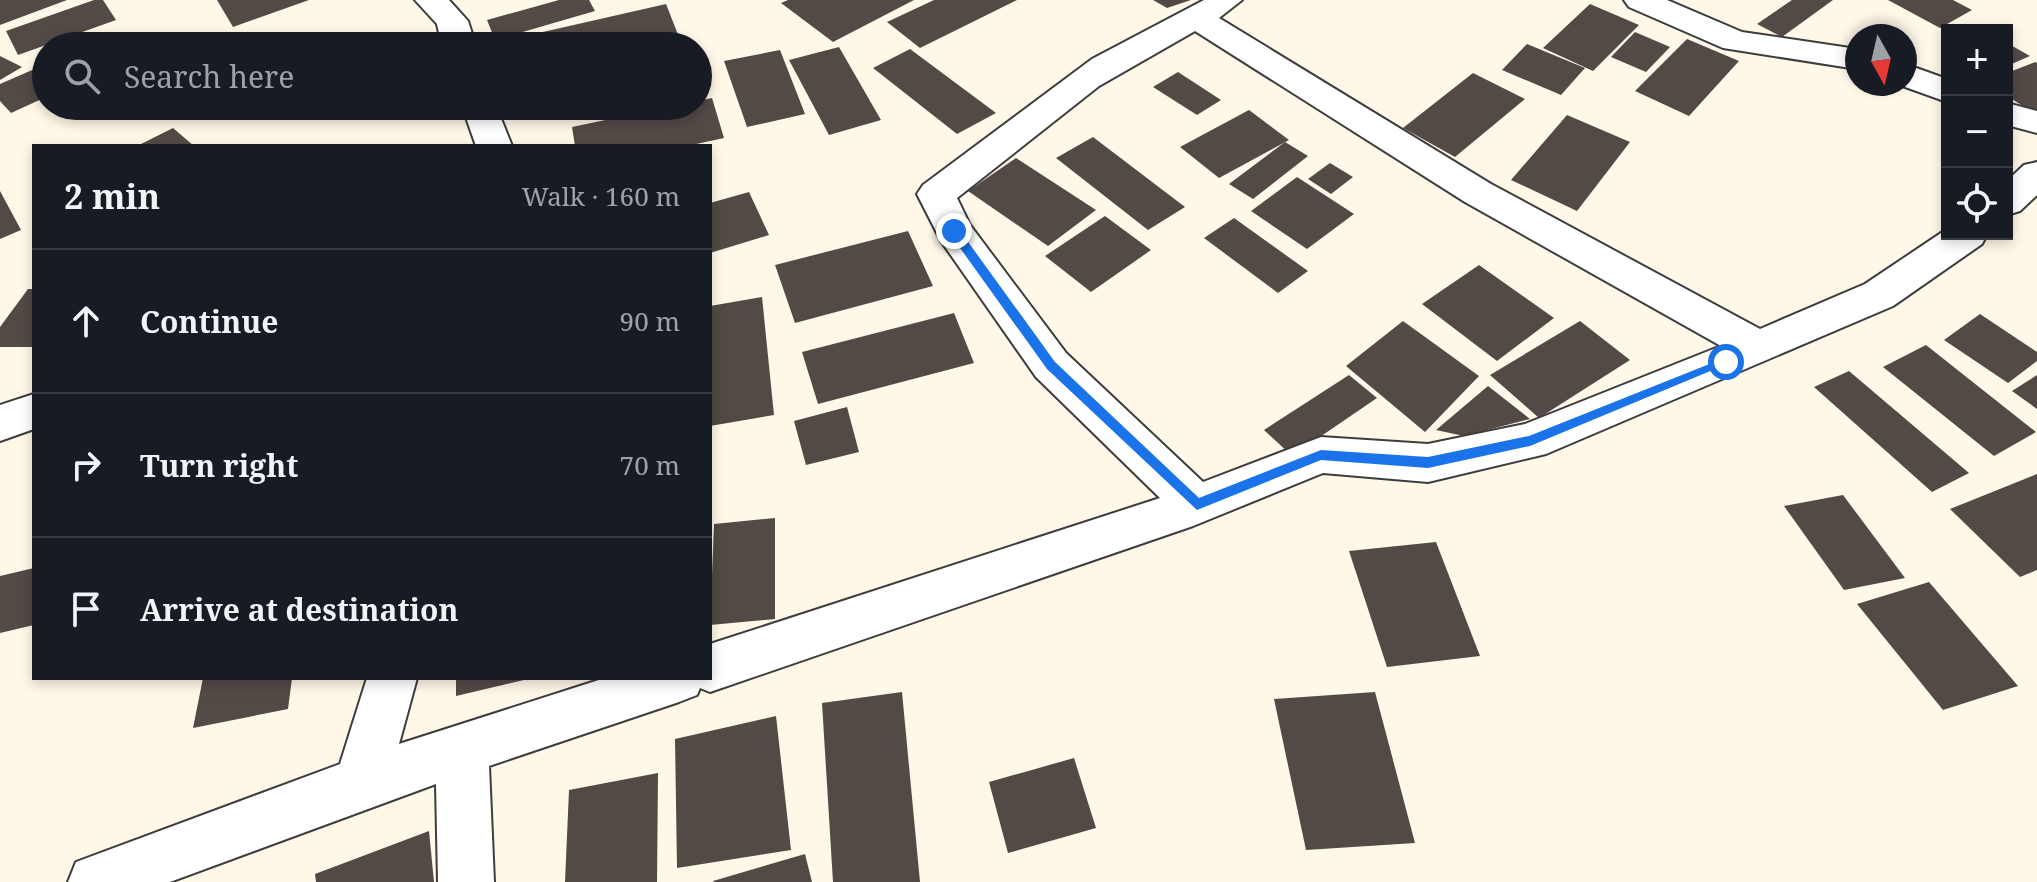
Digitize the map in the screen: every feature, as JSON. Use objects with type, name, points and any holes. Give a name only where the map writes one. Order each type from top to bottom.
[{"type":"street","points":[[431,0],[452,21],[455,32]]},
{"type":"street","points":[[1640,0],[1735,41],[1845,57]]},
{"type":"street","points":[[1197,505],[1051,365],[954,231],[936,194],[972,173],[1085,79],[1115,59],[1212,9],[1478,193],[1759,348]]},
{"type":"street","points":[[1917,80],[1941,89]]},
{"type":"street","points":[[2013,116],[2037,122]]},
{"type":"street","points":[[484,120],[493,144]]},
{"type":"street","points":[[2013,196],[2037,174]]},
{"type":"street","points":[[712,667],[1197,505],[1321,455],[1428,463],[1530,441],[1759,348],[1879,295],[1959,240]]},
{"type":"street","points":[[0,423],[32,412]]},
{"type":"street","points":[[361,783],[391,680]]},
{"type":"street","points":[[96,882],[361,783],[673,680]]},
{"type":"street","points":[[462,750],[466,882]]},
{"type":"building","points":[[0,0],[67,0],[0,25]]},
{"type":"building","points":[[94,0],[103,0],[116,20],[82,32],[32,32],[32,50],[18,55],[6,31]]},
{"type":"building","points":[[217,0],[309,0],[233,27]]},
{"type":"building","points":[[559,0],[589,0],[595,11],[523,32],[492,32],[487,20]]},
{"type":"building","points":[[788,0],[914,0],[833,42],[781,3]]},
{"type":"building","points":[[934,0],[1017,0],[920,48],[887,22]]},
{"type":"building","points":[[1153,0],[1191,0],[1167,8]]},
{"type":"building","points":[[1792,0],[1833,0],[1782,37],[1757,24]]},
{"type":"building","points":[[1888,0],[1953,0],[1972,10],[1947,24],[1941,24],[1940,28]]},
{"type":"building","points":[[666,4],[677,32],[543,32]]},
{"type":"building","points":[[1590,4],[1639,25],[1593,71],[1543,48]]},
{"type":"building","points":[[1635,32],[1670,47],[1646,72],[1611,57]]},
{"type":"building","points":[[1687,39],[1739,61],[1689,116],[1635,91]]},
{"type":"building","points":[[1527,44],[1585,68],[1561,95],[1502,70]]},
{"type":"building","points":[[2013,46],[2030,56],[2013,63]]},
{"type":"building","points":[[839,47],[881,120],[829,135],[789,60]]},
{"type":"building","points":[[910,49],[996,113],[957,134],[873,68]]},
{"type":"building","points":[[780,50],[805,114],[747,127],[724,61]]},
{"type":"building","points":[[0,56],[22,67],[0,80]]},
{"type":"building","points":[[2037,63],[2037,115],[2013,100],[2013,71]]},
{"type":"building","points":[[32,70],[32,103],[11,113],[0,101],[0,84]]},
{"type":"building","points":[[1178,72],[1221,100],[1197,115],[1153,87]]},
{"type":"building","points":[[1473,73],[1525,99],[1455,157],[1403,128]]},
{"type":"building","points":[[712,98],[724,138],[696,144],[575,144],[572,127],[605,120],[712,120]]},
{"type":"building","points":[[1249,110],[1289,140],[1219,178],[1180,147]]},
{"type":"building","points":[[1567,115],[1630,142],[1577,211],[1511,180]]},
{"type":"building","points":[[173,128],[192,144],[141,144]]},
{"type":"building","points":[[1093,137],[1185,207],[1148,230],[1056,158]]},
{"type":"building","points":[[1285,142],[1308,156],[1253,199],[1229,184]]},
{"type":"building","points":[[1016,158],[1096,210],[1048,246],[968,191]]},
{"type":"building","points":[[1330,163],[1353,177],[1331,194],[1308,179]]},
{"type":"building","points":[[1297,177],[1354,214],[1307,249],[1251,211]]},
{"type":"building","points":[[0,191],[21,230],[0,239]]},
{"type":"building","points":[[749,192],[769,235],[712,252],[712,202]]},
{"type":"building","points":[[1105,216],[1151,250],[1091,292],[1045,256]]},
{"type":"building","points":[[1234,218],[1308,271],[1278,293],[1204,238]]},
{"type":"building","points":[[908,231],[933,286],[795,323],[775,265]]},
{"type":"building","points":[[1479,265],[1554,318],[1497,361],[1422,304]]},
{"type":"building","points":[[28,289],[32,289],[32,347],[0,347],[0,327]]},
{"type":"building","points":[[762,297],[774,415],[712,426],[712,306]]},
{"type":"building","points":[[954,313],[974,363],[818,404],[802,352]]},
{"type":"building","points":[[1980,314],[2037,352],[2037,361],[2008,383],[1944,340]]},
{"type":"building","points":[[1403,321],[1479,376],[1425,432],[1346,366]]},
{"type":"building","points":[[1580,321],[1630,360],[1539,418],[1490,375]]},
{"type":"building","points":[[1926,345],[2036,432],[1994,456],[1883,367]]},
{"type":"building","points":[[1849,371],[1969,473],[1932,492],[1814,387]]},
{"type":"building","points":[[1349,375],[1377,398],[1292,456],[1264,430]]},
{"type":"building","points":[[2037,375],[2037,409],[2012,391]]},
{"type":"building","points":[[1488,386],[1530,419],[1464,436],[1436,430]]},
{"type":"building","points":[[847,407],[859,452],[806,465],[794,421]]},
{"type":"building","points":[[2037,474],[2037,570],[2020,577],[1950,509]]},
{"type":"building","points":[[1843,495],[1905,578],[1844,590],[1784,506]]},
{"type":"building","points":[[775,518],[775,619],[712,625],[714,524]]},
{"type":"building","points":[[1436,542],[1480,656],[1387,667],[1349,551]]},
{"type":"building","points":[[32,568],[32,625],[0,633],[0,576]]},
{"type":"building","points":[[1929,582],[2018,686],[1943,710],[1857,604]]},
{"type":"building","points":[[203,680],[292,680],[288,709],[193,728]]},
{"type":"building","points":[[456,680],[524,680],[456,696]]},
{"type":"building","points":[[902,692],[920,882],[833,882],[822,703]]},
{"type":"building","points":[[1375,692],[1415,843],[1306,850],[1274,699]]},
{"type":"building","points":[[776,716],[791,850],[677,868],[675,739]]},
{"type":"building","points":[[1074,758],[1096,828],[1008,853],[989,782]]},
{"type":"building","points":[[658,773],[657,882],[565,882],[569,790]]},
{"type":"building","points":[[429,831],[434,882],[316,882],[315,874]]},
{"type":"building","points":[[805,854],[812,882],[713,881]]},
{"type":"route","points":[[954,231],[1051,365],[1197,505],[1321,455],[1428,463],[1530,441],[1726,362]]}]
